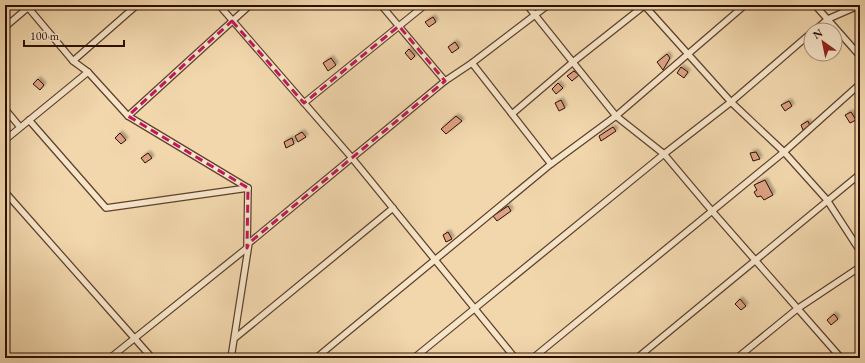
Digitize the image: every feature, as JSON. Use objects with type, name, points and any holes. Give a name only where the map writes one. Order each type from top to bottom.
[{"type":"street","points":[[73,61],[137,5]]},
{"type":"street","points":[[219,5],[352,158],[514,358]]},
{"type":"street","points":[[128,116],[250,5]]},
{"type":"street","points":[[381,5],[445,81]]},
{"type":"street","points":[[304,103],[425,5]]},
{"type":"street","points":[[527,5],[616,116],[664,154],[841,358]]},
{"type":"street","points":[[110,358],[247,248],[249,243],[445,81],[472,63],[548,5]]},
{"type":"street","points":[[512,114],[573,62],[645,5],[732,102],[784,152],[827,200],[860,251]]},
{"type":"street","points":[[316,358],[551,164],[616,116],[745,5]]},
{"type":"street","points":[[815,5],[860,56]]},
{"type":"street","points":[[824,22],[860,5]]},
{"type":"street","points":[[5,27],[29,6],[73,61],[88,72],[128,116],[248,188]]},
{"type":"street","points":[[414,358],[664,154],[732,102],[803,40]]},
{"type":"street","points":[[472,63],[551,164]]},
{"type":"street","points":[[5,140],[88,72]]},
{"type":"street","points":[[533,358],[784,152],[860,84]]},
{"type":"street","points":[[5,109],[20,127]]},
{"type":"street","points":[[29,120],[106,208],[248,188]]},
{"type":"street","points":[[637,358],[755,259],[860,174]]},
{"type":"street","points":[[232,358],[247,248],[248,188]]},
{"type":"street","points":[[5,192],[152,358]]},
{"type":"street","points":[[235,338],[393,208]]},
{"type":"street","points":[[737,358],[797,308],[860,267]]},
{"type":"highlighted area","points":[[232,21],[304,103],[399,26],[445,81],[249,243],[247,248],[248,188],[128,116]]},
{"type":"building","points":[[433,17],[436,22],[429,27],[425,22]]},
{"type":"building","points":[[455,42],[459,48],[452,53],[448,47]]},
{"type":"building","points":[[409,49],[415,56],[411,60],[405,53]]},
{"type":"building","points":[[667,54],[670,58],[663,70],[657,62]]},
{"type":"building","points":[[331,58],[336,65],[328,71],[323,63]]},
{"type":"building","points":[[681,67],[688,72],[684,78],[677,73]]},
{"type":"building","points":[[574,71],[579,75],[572,81],[567,76]]},
{"type":"building","points":[[38,79],[44,85],[40,90],[33,84]]},
{"type":"building","points":[[558,83],[563,88],[556,94],[552,89]]},
{"type":"building","points":[[561,100],[565,108],[559,111],[555,103]]},
{"type":"building","points":[[789,101],[792,106],[785,111],[781,105]]},
{"type":"building","points":[[851,112],[856,120],[850,123],[845,115]]},
{"type":"building","points":[[456,116],[462,121],[446,134],[441,129]]},
{"type":"building","points":[[808,121],[810,126],[803,130],[801,125]]},
{"type":"building","points":[[613,127],[616,131],[601,141],[599,136]]},
{"type":"building","points":[[302,132],[306,137],[298,142],[295,136]]},
{"type":"building","points":[[120,133],[126,140],[121,144],[115,138]]},
{"type":"building","points":[[292,138],[294,144],[286,148],[284,142]]},
{"type":"building","points":[[756,152],[760,159],[753,161],[750,153]]},
{"type":"building","points":[[148,153],[152,158],[145,163],[141,158]]},
{"type":"building","points":[[765,180],[773,195],[764,200],[761,196],[757,197],[754,192],[757,190],[754,185]]},
{"type":"building","points":[[508,206],[511,211],[497,221],[493,216]]},
{"type":"building","points":[[448,232],[452,239],[446,242],[443,235]]},
{"type":"building","points":[[740,299],[746,306],[741,310],[735,304]]},
{"type":"building","points":[[834,314],[838,319],[831,325],[827,320]]}]
